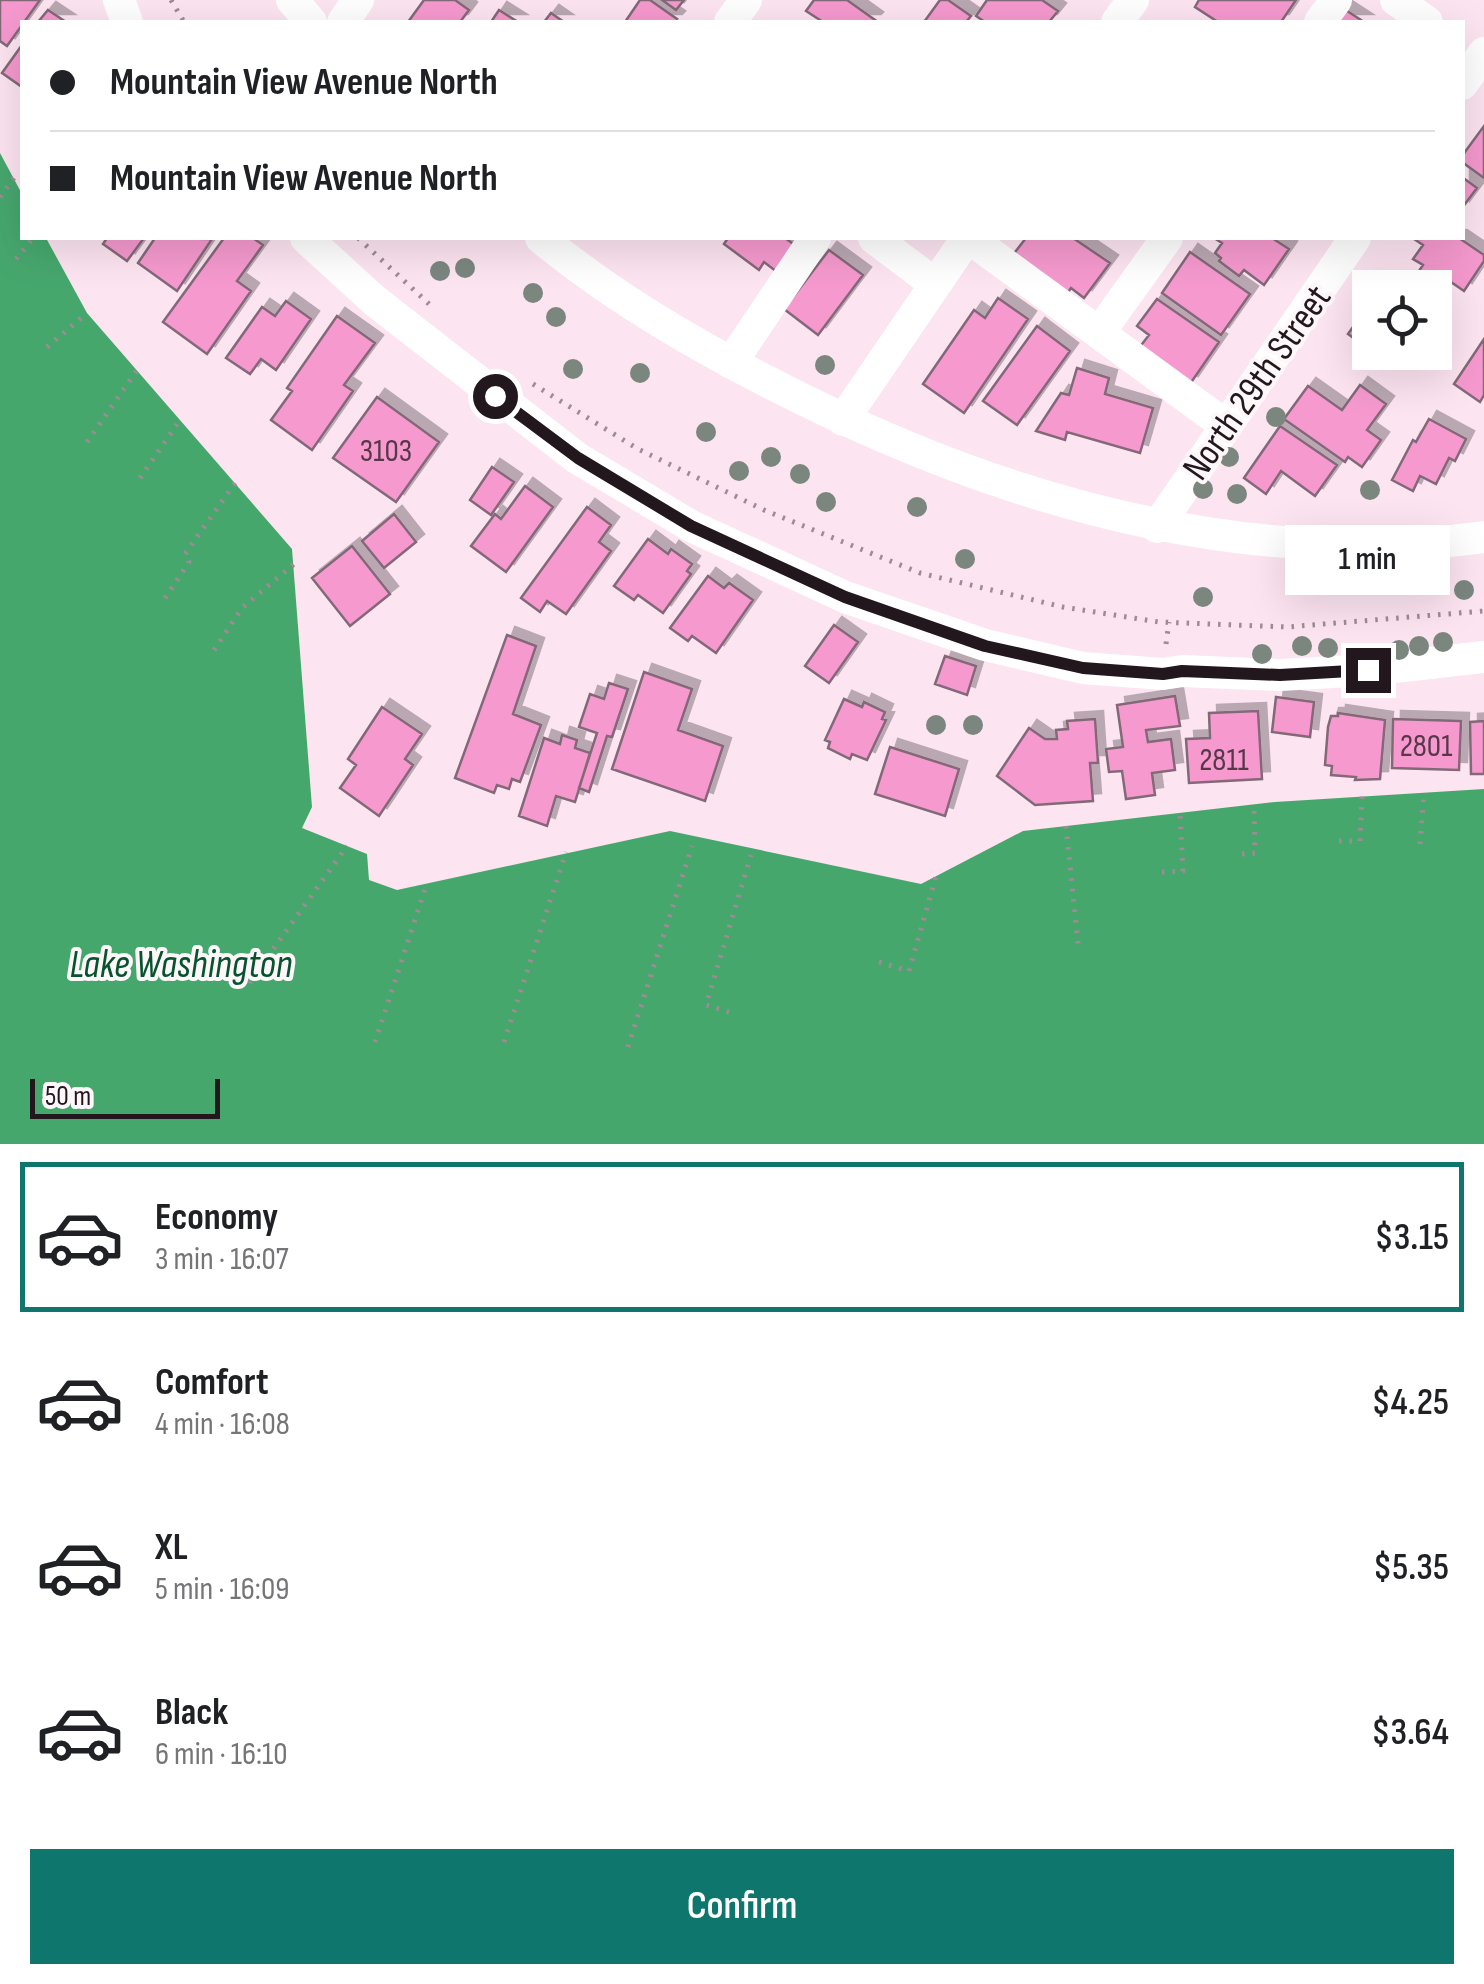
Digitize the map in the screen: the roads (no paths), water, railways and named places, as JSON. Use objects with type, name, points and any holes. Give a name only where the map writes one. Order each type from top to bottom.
[{"type":"street","points":[[292,0],[308,20]]},
{"type":"street","points":[[1396,0],[1424,20]]},
{"type":"street","points":[[308,240],[376,301],[578,458],[691,526],[845,597],[985,646],[1083,668],[1163,674],[1182,671],[1280,675],[1368,670],[1484,656]]},
{"type":"street","points":[[731,363],[814,240]]},
{"type":"street","points":[[877,240],[935,284]]},
{"type":"street","points":[[843,420],[967,240]]},
{"type":"street","points":[[971,240],[1225,425]]},
{"type":"street","points":[[1099,333],[1166,240]]},
{"type":"street","name":"North 29th Street","points":[[1157,527],[1354,240]]},
{"type":"street","points":[[560,244],[644,312],[731,363],[843,420],[982,478],[1157,527],[1247,541],[1340,548],[1484,537]]},
{"type":"water","name":"Lake Washington","points":[[0,153],[20,190],[20,240],[47,240],[87,313],[292,549],[312,807],[302,828],[367,854],[369,880],[397,890],[670,831],[921,884],[1023,831],[1275,802],[1484,789],[1484,1144],[0,1144]]}]
